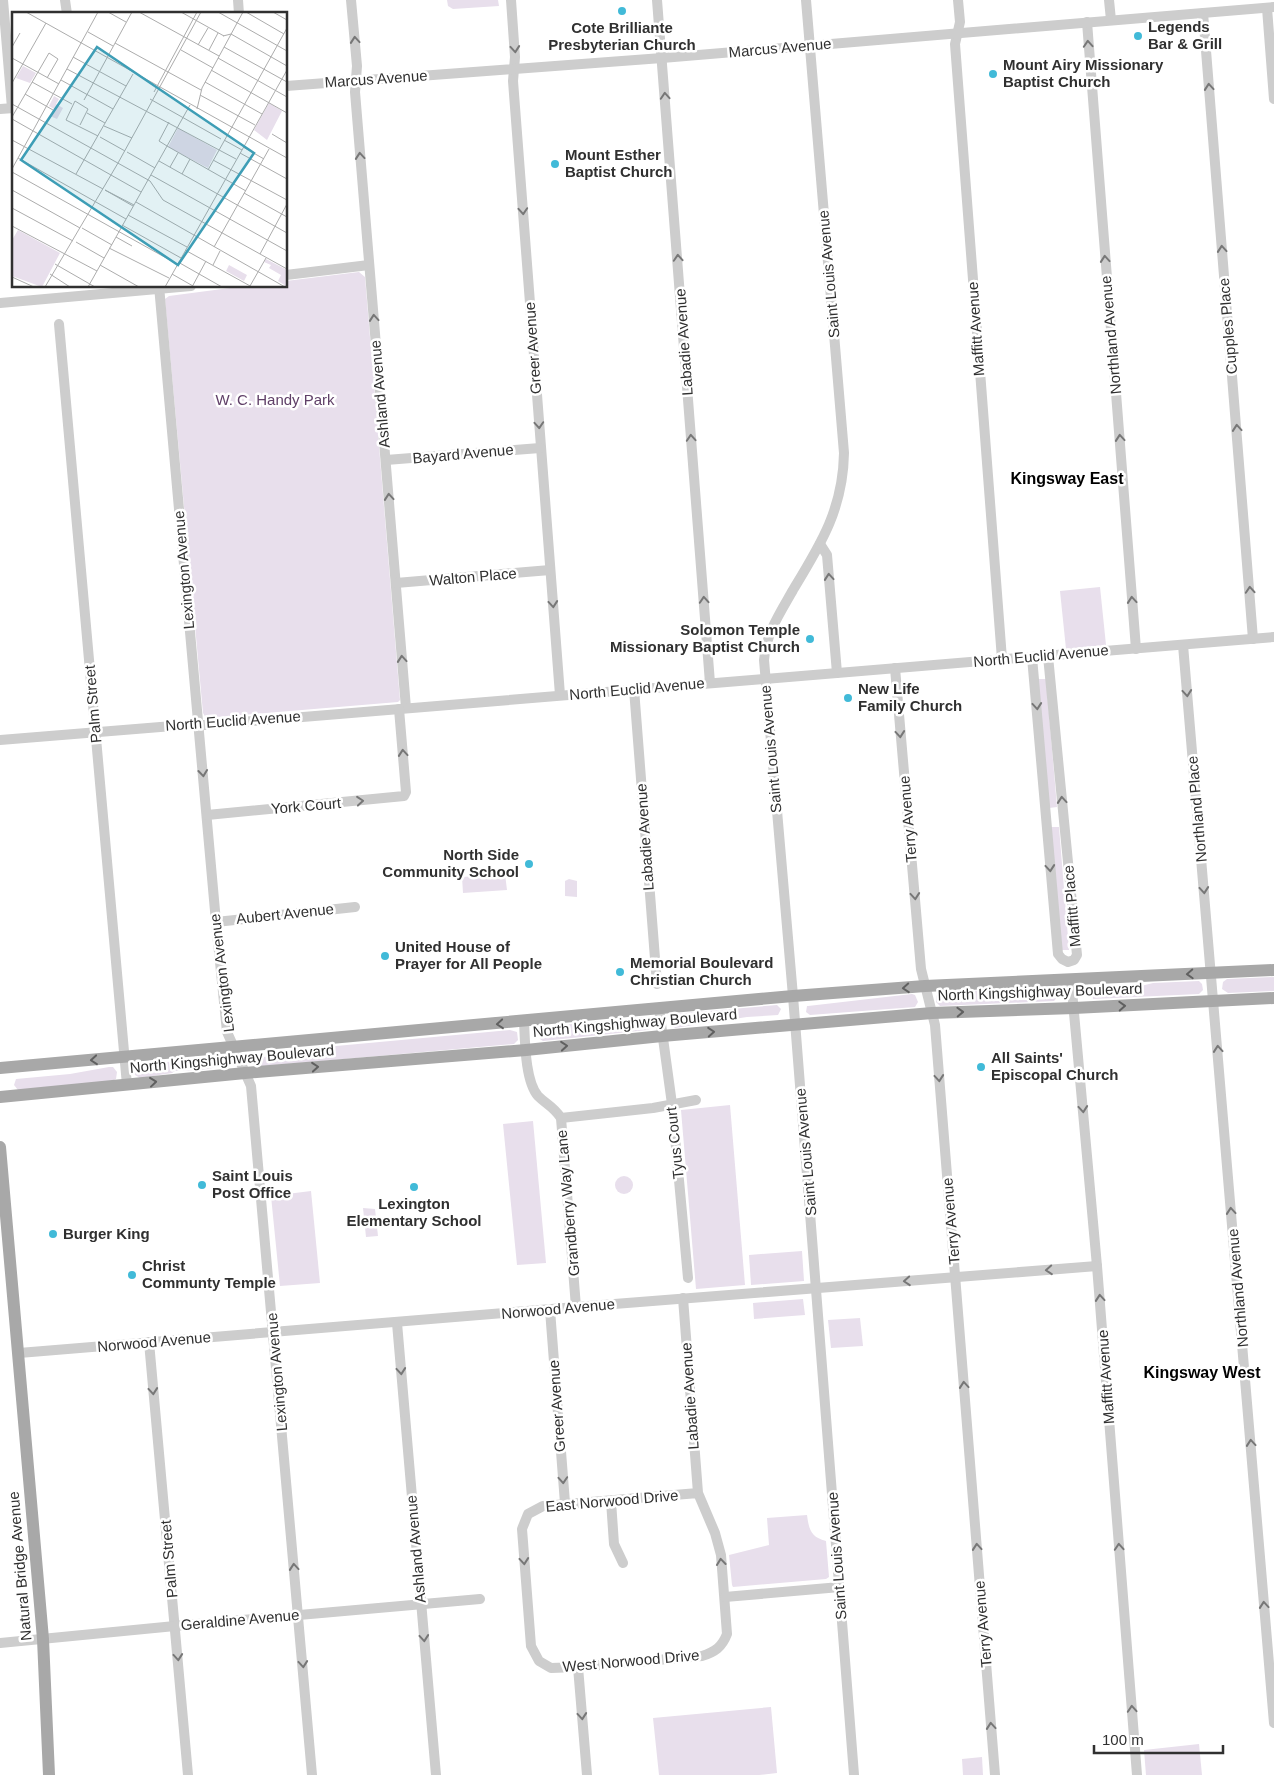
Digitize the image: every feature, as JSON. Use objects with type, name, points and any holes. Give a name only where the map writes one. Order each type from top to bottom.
[{"type":"main road","name":"North Kingshighway Boulevard","points":[[0,1068],[524,1022],[793,996],[925,986],[1274,970]]},
{"type":"main road","name":"North Kingshighway Boulevard","points":[[0,1097],[245,1073],[526,1050],[662,1036],[932,1013],[1274,998]]},
{"type":"main road","name":"Natural Bridge Avenue","points":[[0,1146],[43,1639],[48,1775]]},
{"type":"street","points":[[3,0],[12,97]]},
{"type":"street","name":"Ashland Avenue","points":[[352,0],[357,66],[355,92],[396,583],[403,708],[406,792],[404,796]]},
{"type":"street","name":"Greer Avenue","points":[[510,0],[515,57],[513,82],[560,695]]},
{"type":"street","name":"Labadie Avenue","points":[[657,0],[710,683]]},
{"type":"street","name":"Saint Louis Avenue","points":[[806,0],[844,453],[844,473],[838,500],[820,544],[770,631],[764,654],[817,1288],[854,1775]]},
{"type":"street","name":"Maffitt Avenue","points":[[958,0],[960,22],[954,44],[1002,659]]},
{"type":"street","points":[[1109,0],[1111,20]]},
{"type":"street","name":"Marcus Avenue","points":[[288,86],[958,34],[1203,13],[1246,5],[1271,8]]},
{"type":"street","points":[[1271,8],[1274,99]]},
{"type":"street","name":"Cupples Place","points":[[1203,13],[1254,639]]},
{"type":"street","name":"Northland Avenue","points":[[1087,22],[1136,648]]},
{"type":"street","points":[[288,275],[369,265]]},
{"type":"street","points":[[55,288],[56,297]]},
{"type":"street","points":[[0,303],[159,288]]},
{"type":"street","name":"Lexington Avenue","points":[[159,288],[227,1032],[251,1086],[312,1775]]},
{"type":"street","name":"Palm Street","points":[[59,324],[127,1085]]},
{"type":"street","name":"Bayard Avenue","points":[[386,460],[540,448]]},
{"type":"street","points":[[820,544],[827,555],[837,673]]},
{"type":"street","name":"Walton Place","points":[[396,583],[550,570]]},
{"type":"street","name":"North Euclid Avenue","points":[[0,740],[1274,637]]},
{"type":"street","name":"Northland Place","points":[[1183,645],[1211,973]]},
{"type":"street","name":"Maffitt Place","points":[[1032,657],[1058,954],[1068,962],[1074,960],[1077,955],[1048,656]]},
{"type":"street","name":"Terry Avenue","points":[[895,668],[921,969],[935,1025],[995,1775]]},
{"type":"street","name":"Labadie Avenue","points":[[634,689],[657,984]]},
{"type":"street","name":"York Court","points":[[207,815],[404,796]]},
{"type":"street","name":"Aubert Avenue","points":[[216,922],[355,907]]},
{"type":"street","name":"Northland Avenue","points":[[1211,973],[1274,1723]]},
{"type":"street","name":"Maffitt Avenue","points":[[1071,980],[1097,1266],[1137,1775]]},
{"type":"street","name":"Tyus Court","points":[[659,1009],[672,1104],[688,1278]]},
{"type":"street","name":"Grandberry Way Lane","points":[[524,1022],[531,1083],[538,1095],[555,1108],[561,1118],[576,1307]]},
{"type":"street","points":[[561,1118],[653,1108],[696,1100]]},
{"type":"street","name":"Norwood Avenue","points":[[19,1354],[683,1298],[1097,1266]]},
{"type":"street","name":"Labadie Avenue","points":[[683,1298],[698,1493],[715,1533],[719,1548],[727,1634],[722,1645]]},
{"type":"street","name":"Greer Avenue","points":[[550,1310],[565,1503]]},
{"type":"street","name":"Ashland Avenue","points":[[397,1323],[436,1775]]},
{"type":"street","name":"Palm Street","points":[[149,1342],[188,1775]]},
{"type":"street","name":"East Norwood Drive","points":[[539,1661],[531,1646],[522,1529],[528,1514],[543,1506],[565,1503],[698,1493]]},
{"type":"street","points":[[611,1501],[614,1544],[623,1563]]},
{"type":"street","points":[[724,1597],[840,1587]]},
{"type":"street","name":"Geraldine Avenue","points":[[0,1643],[480,1599]]},
{"type":"street","name":"West Norwood Drive","points":[[539,1661],[551,1668],[578,1667],[702,1656],[713,1652],[722,1645]]},
{"type":"street","points":[[578,1667],[588,1775]]},
{"type":"green space","points":[[447,0],[498,0],[499,6],[453,9],[448,6]]},
{"type":"green space","name":"W. C. Handy Park","points":[[359,272],[365,277],[400,700],[398,702],[206,718],[203,713],[165,299],[169,296],[230,288],[288,288],[288,281]]},
{"type":"green space","points":[[1100,587],[1106,645],[1066,649],[1060,591]]},
{"type":"green space","points":[[1038,679],[1046,679],[1057,807],[1049,808]]},
{"type":"green space","points":[[1051,827],[1059,827],[1069,950],[1062,950]]},
{"type":"green space","points":[[505,874],[507,890],[463,893],[462,877]]},
{"type":"green space","points":[[569,879],[577,881],[577,897],[565,896],[565,881]]},
{"type":"green space","points":[[1274,977],[1274,991],[1228,993],[1222,989],[1223,982],[1227,979]]},
{"type":"green space","points":[[1199,981],[1202,984],[1203,990],[1199,994],[1093,999],[1092,990],[1133,988],[1153,983]]},
{"type":"green space","points":[[1056,989],[1058,996],[1054,1001],[940,1006],[936,1002],[936,996],[940,992]]},
{"type":"green space","points":[[915,995],[918,1002],[915,1007],[810,1015],[806,1012],[807,1006]]},
{"type":"green space","points":[[777,1005],[781,1009],[778,1015],[747,1017],[675,1028],[670,1023],[673,1014]]},
{"type":"green space","points":[[649,1018],[651,1021],[650,1029],[543,1041],[540,1039],[539,1029],[542,1027]]},
{"type":"green space","points":[[510,1030],[517,1032],[518,1040],[514,1044],[259,1067],[256,1063],[262,1057],[312,1053],[336,1046]]},
{"type":"green space","points":[[218,1057],[223,1060],[222,1065],[209,1069],[175,1071],[140,1078],[133,1071],[136,1065]]},
{"type":"green space","points":[[113,1067],[117,1072],[116,1079],[112,1081],[18,1090],[14,1085],[16,1079],[70,1074]]},
{"type":"green space","points":[[730,1105],[745,1285],[696,1289],[681,1110]]},
{"type":"green space","points":[[533,1121],[546,1263],[517,1265],[503,1124]]},
{"type":"green space","points":[[624,1176],[630,1179],[633,1185],[630,1191],[624,1194],[618,1191],[615,1185],[618,1179]]},
{"type":"green space","points":[[311,1191],[320,1283],[280,1286],[271,1196]]},
{"type":"green space","points":[[363,1208],[375,1209],[378,1236],[366,1237]]},
{"type":"green space","points":[[802,1251],[804,1281],[751,1285],[749,1255]]},
{"type":"green space","points":[[803,1299],[805,1315],[754,1319],[753,1303]]},
{"type":"green space","points":[[860,1318],[863,1346],[831,1348],[828,1320]]},
{"type":"green space","points":[[807,1515],[814,1535],[826,1541],[829,1577],[826,1579],[733,1587],[729,1555],[769,1545],[767,1518]]},
{"type":"green space","points":[[771,1707],[777,1773],[759,1775],[659,1775],[653,1718]]},
{"type":"green space","points":[[1199,1744],[1202,1775],[1146,1775],[1144,1750]]},
{"type":"green space","points":[[982,1757],[983,1775],[963,1775],[962,1759]]},
{"type":"place","name":"Cote Brilliante Presbyterian Church","points":[[622,11]]},
{"type":"place","name":"Legends Bar & Grill","points":[[1138,36]]},
{"type":"place","name":"Mount Airy Missionary Baptist Church","points":[[993,74]]},
{"type":"place","name":"Mount Esther Baptist Church","points":[[555,164]]},
{"type":"place","name":"Solomon Temple Missionary Baptist Church","points":[[810,639]]},
{"type":"place","name":"New Life Family Church","points":[[848,698]]},
{"type":"place","name":"North Side Community School","points":[[529,864]]},
{"type":"place","name":"United House of Prayer for All People","points":[[385,956]]},
{"type":"place","name":"Memorial Boulevard Christian Church","points":[[620,972]]},
{"type":"place","name":"All Saints' Episcopal Church","points":[[981,1067]]},
{"type":"place","name":"Saint Louis Post Office","points":[[202,1185]]},
{"type":"place","name":"Lexington Elementary School","points":[[414,1187]]},
{"type":"place","name":"Burger King","points":[[53,1234]]},
{"type":"place","name":"Christ Communty Temple","points":[[132,1275]]},
{"type":"district","name":"Kingsway East","points":[[1067,478]]},
{"type":"district","name":"Kingsway West","points":[[1202,1372]]}]
